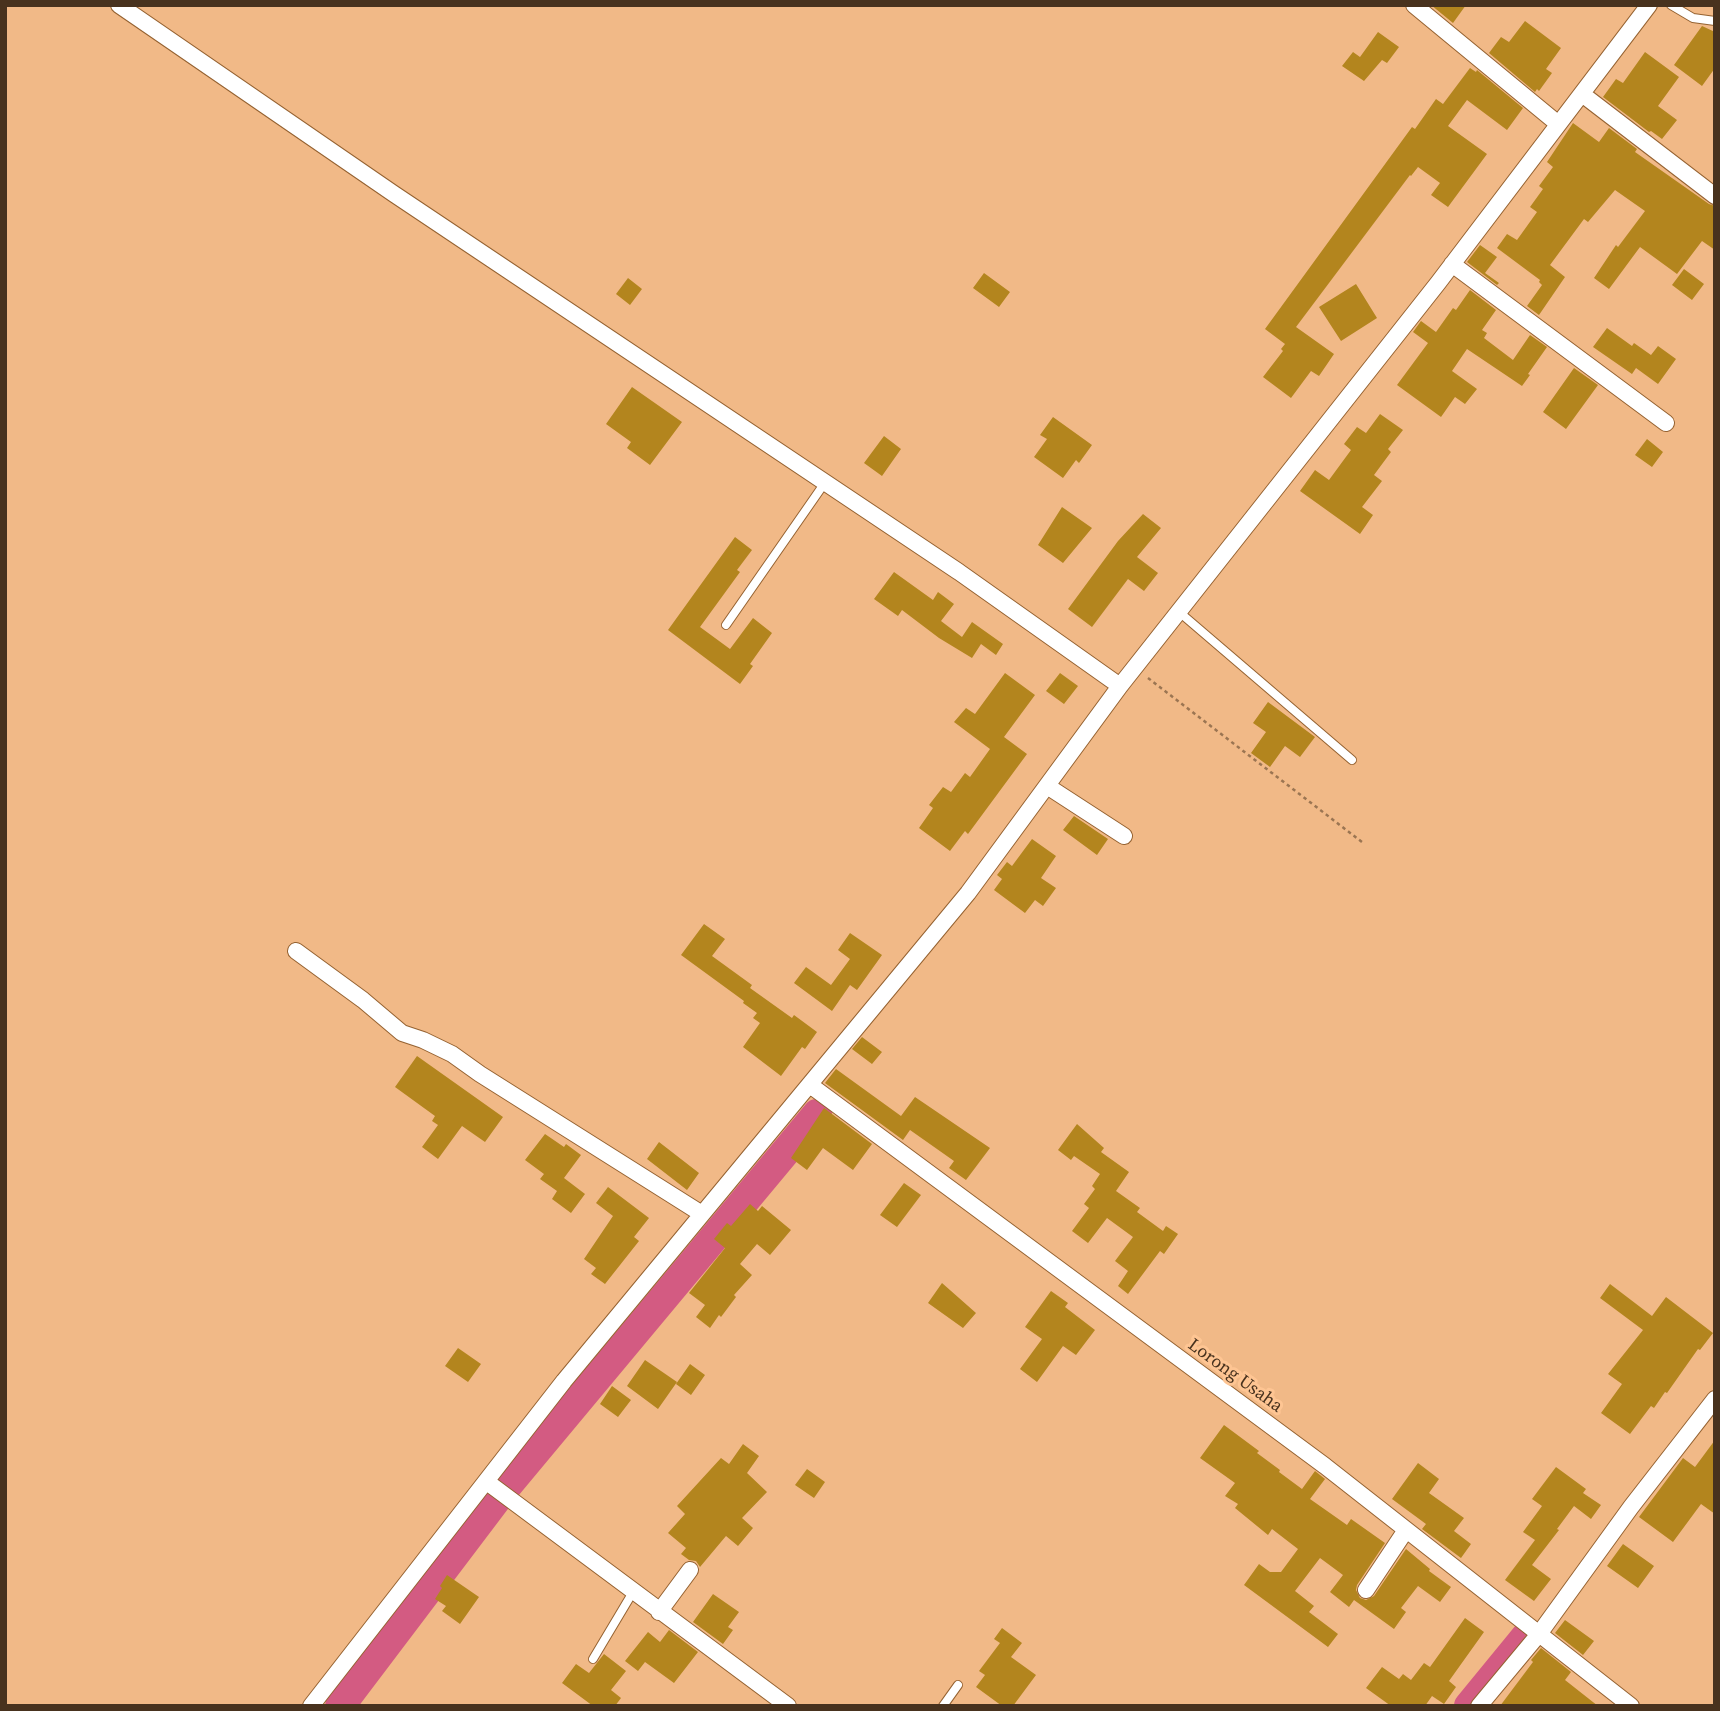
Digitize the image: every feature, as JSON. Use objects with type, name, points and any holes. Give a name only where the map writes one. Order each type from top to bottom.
[{"type":"street","points":[[119,5],[824,484],[959,572],[1120,686]]},
{"type":"street","points":[[1414,5],[1557,123]]},
{"type":"street","points":[[311,1706],[491,1484],[564,1381],[968,893],[1134,667],[1452,264],[1649,5]]},
{"type":"street","points":[[1582,94],[1715,196]]},
{"type":"street","points":[[1452,264],[1666,423]]},
{"type":"street","points":[[1047,786],[1125,836]]},
{"type":"street","points":[[296,951],[363,1000],[402,1033],[452,1054],[702,1214]]},
{"type":"street","name":"Lorong Usaha","points":[[810,1085],[1314,1458],[1631,1706]]},
{"type":"street","points":[[1479,1706],[1539,1634],[1631,1507],[1715,1399]]},
{"type":"street","points":[[491,1484],[788,1706]]},
{"type":"street","points":[[1366,1590],[1406,1530]]},
{"type":"street","points":[[659,1612],[690,1570]]},
{"type":"lane","points":[[1671,5],[1693,18],[1715,21]]},
{"type":"lane","points":[[726,625],[824,484]]},
{"type":"lane","points":[[1178,611],[1352,760]]},
{"type":"lane","points":[[593,1659],[633,1592]]},
{"type":"lane","points":[[943,1706],[958,1685]]},
{"type":"path","points":[[1134,667],[1362,842]]},
{"type":"building","points":[[1431,5],[1466,5],[1453,23]]},
{"type":"building","points":[[1525,21],[1561,48],[1546,69],[1552,73],[1539,91],[1537,89],[1535,92],[1489,53],[1501,37],[1509,42]]},
{"type":"building","points":[[1702,26],[1715,32],[1715,68],[1702,86],[1674,65]]},
{"type":"building","points":[[1378,32],[1399,47],[1387,63],[1382,60],[1364,81],[1342,66],[1353,52],[1360,57]]},
{"type":"building","points":[[1645,52],[1679,77],[1658,106],[1677,120],[1662,139],[1603,97],[1616,79],[1623,83]]},
{"type":"building","points":[[1470,68],[1476,72],[1477,70],[1523,108],[1507,130],[1467,100],[1448,126],[1487,154],[1448,207],[1431,195],[1440,183],[1418,167],[1410,175],[1296,327],[1334,354],[1319,376],[1311,371],[1291,398],[1263,377],[1283,351],[1281,349],[1285,344],[1265,329],[1412,127],[1415,129],[1436,99],[1443,104]]},
{"type":"building","points":[[1573,123],[1599,142],[1609,128],[1637,149],[1635,152],[1715,206],[1715,250],[1702,241],[1677,274],[1640,247],[1609,289],[1594,278],[1616,245],[1618,247],[1645,211],[1615,190],[1588,222],[1584,219],[1550,265],[1565,277],[1539,315],[1527,306],[1542,285],[1540,280],[1497,248],[1507,234],[1517,240],[1537,212],[1530,207],[1543,189],[1539,186],[1553,167],[1547,162]]},
{"type":"building","points":[[1480,245],[1497,257],[1485,273],[1499,283],[1497,285],[1467,262]]},
{"type":"building","points":[[1684,269],[1704,284],[1692,300],[1672,285]]},
{"type":"building","points":[[984,273],[1010,292],[999,307],[973,288]]},
{"type":"building","points":[[628,278],[642,289],[630,305],[616,294]]},
{"type":"building","points":[[1356,284],[1377,318],[1341,341],[1319,307]]},
{"type":"building","points":[[1470,290],[1496,310],[1482,330],[1487,333],[1484,338],[1513,360],[1530,335],[1547,347],[1522,386],[1467,349],[1452,371],[1477,389],[1465,404],[1455,397],[1441,417],[1397,385],[1428,343],[1413,332],[1421,321],[1436,332]]},
{"type":"building","points":[[1607,328],[1632,346],[1634,343],[1651,355],[1658,346],[1676,359],[1658,384],[1636,368],[1632,374],[1593,347]]},
{"type":"building","points":[[1574,368],[1598,385],[1566,429],[1543,412]]},
{"type":"building","points":[[632,387],[682,422],[650,465],[627,448],[631,442],[606,424]]},
{"type":"building","points":[[1380,414],[1403,430],[1388,449],[1391,452],[1374,475],[1382,481],[1362,507],[1373,515],[1360,534],[1300,491],[1315,470],[1329,480],[1351,450],[1344,444],[1357,427],[1366,433]]},
{"type":"building","points":[[1053,417],[1092,445],[1079,463],[1076,460],[1063,478],[1034,457],[1047,439],[1040,435]]},
{"type":"building","points":[[884,436],[901,449],[882,476],[864,463]]},
{"type":"building","points":[[1647,439],[1663,452],[1652,467],[1635,455]]},
{"type":"building","points":[[1062,507],[1092,528],[1063,563],[1038,545]]},
{"type":"building","points":[[1143,514],[1161,528],[1137,557],[1158,573],[1144,591],[1128,579],[1092,627],[1068,609],[1118,541]]},
{"type":"building","points":[[735,537],[752,550],[737,570],[740,572],[700,627],[730,649],[753,618],[772,633],[750,664],[753,666],[740,684],[668,630]]},
{"type":"building","points":[[894,572],[933,600],[938,592],[954,604],[941,621],[962,637],[972,622],[1003,644],[996,655],[981,644],[972,658],[939,638],[902,610],[898,616],[874,599]]},
{"type":"building","points":[[1005,673],[1035,695],[1004,737],[1027,754],[968,834],[965,831],[950,851],[919,828],[933,808],[929,805],[943,787],[951,792],[965,773],[970,777],[990,749],[954,722],[966,708],[975,714]]},
{"type":"building","points":[[1060,673],[1078,686],[1064,704],[1046,691]]},
{"type":"building","points":[[1268,702],[1315,737],[1300,757],[1285,746],[1270,767],[1251,753],[1266,732],[1253,723]]},
{"type":"building","points":[[1074,816],[1108,839],[1097,855],[1063,830]]},
{"type":"building","points":[[1032,839],[1056,856],[1041,878],[1056,888],[1043,906],[1035,900],[1025,913],[994,890],[1002,879],[997,875],[1007,862],[1012,866]]},
{"type":"building","points":[[704,924],[725,939],[712,956],[752,985],[750,988],[817,1032],[805,1049],[802,1047],[781,1076],[743,1047],[760,1023],[753,1018],[757,1013],[681,955]]},
{"type":"building","points":[[850,933],[882,955],[857,990],[850,985],[832,1011],[794,983],[806,967],[831,985],[850,959],[838,950]]},
{"type":"building","points":[[862,1037],[882,1052],[872,1064],[852,1049]]},
{"type":"building","points":[[417,1056],[503,1117],[485,1142],[462,1126],[438,1159],[422,1147],[438,1125],[432,1121],[435,1116],[395,1087]]},
{"type":"building","points":[[836,1069],[901,1116],[915,1097],[990,1148],[966,1180],[949,1168],[954,1161],[910,1130],[903,1140],[825,1083]]},
{"type":"building","points":[[824,1108],[872,1144],[853,1170],[823,1148],[807,1170],[791,1158]]},
{"type":"building","points":[[1077,1124],[1104,1148],[1101,1152],[1129,1172],[1116,1191],[1140,1208],[1137,1212],[1163,1231],[1166,1226],[1178,1234],[1164,1254],[1160,1251],[1128,1294],[1118,1286],[1128,1271],[1115,1261],[1133,1237],[1107,1218],[1088,1243],[1072,1231],[1089,1208],[1084,1204],[1095,1189],[1092,1186],[1100,1174],[1074,1156],[1071,1160],[1058,1150]]},
{"type":"building","points":[[545,1134],[581,1155],[564,1178],[585,1194],[571,1213],[552,1199],[557,1191],[540,1179],[544,1174],[525,1160]]},
{"type":"building","points":[[659,1142],[699,1173],[687,1190],[647,1159]]},
{"type":"building","points":[[904,1183],[921,1195],[897,1227],[880,1215]]},
{"type":"building","points":[[608,1187],[649,1218],[634,1237],[639,1241],[605,1284],[591,1274],[596,1268],[584,1259],[613,1216],[596,1203]]},
{"type":"building","points":[[750,1204],[758,1211],[762,1206],[791,1230],[770,1255],[757,1244],[740,1264],[752,1275],[710,1328],[696,1317],[705,1305],[689,1293],[725,1248],[714,1239],[727,1223],[731,1226]]},
{"type":"building","points":[[942,1283],[976,1313],[963,1328],[928,1303]]},
{"type":"building","points":[[1610,1284],[1652,1316],[1666,1297],[1713,1333],[1700,1350],[1698,1349],[1667,1393],[1665,1392],[1654,1408],[1651,1406],[1630,1434],[1601,1413],[1622,1384],[1608,1374],[1643,1330],[1600,1298]]},
{"type":"building","points":[[1051,1291],[1068,1303],[1065,1307],[1095,1330],[1076,1355],[1063,1346],[1037,1382],[1020,1369],[1042,1339],[1025,1327]]},
{"type":"building","points":[[458,1348],[481,1364],[468,1382],[445,1366]]},
{"type":"building","points":[[645,1360],[677,1382],[658,1409],[627,1386]]},
{"type":"building","points":[[690,1364],[705,1375],[691,1395],[676,1384]]},
{"type":"building","points":[[612,1386],[631,1400],[618,1417],[600,1404]]},
{"type":"building","points":[[1224,1425],[1259,1451],[1257,1453],[1302,1489],[1315,1471],[1325,1479],[1310,1499],[1347,1525],[1351,1519],[1385,1543],[1357,1585],[1360,1598],[1366,1600],[1374,1596],[1406,1549],[1451,1587],[1440,1602],[1418,1586],[1401,1608],[1406,1612],[1394,1629],[1354,1600],[1349,1607],[1330,1592],[1343,1575],[1320,1558],[1295,1591],[1314,1606],[1309,1612],[1338,1634],[1328,1647],[1244,1585],[1259,1564],[1270,1572],[1281,1572],[1298,1549],[1272,1529],[1268,1535],[1235,1508],[1238,1504],[1225,1496],[1235,1483],[1200,1458]]},
{"type":"building","points":[[1715,1440],[1715,1514],[1701,1504],[1673,1542],[1639,1517],[1683,1458],[1695,1467]]},
{"type":"building","points":[[743,1444],[759,1456],[747,1473],[767,1492],[742,1518],[753,1528],[738,1546],[726,1536],[700,1567],[696,1561],[681,1554],[686,1548],[668,1533],[685,1514],[677,1506],[721,1458],[729,1464]]},
{"type":"building","points":[[1418,1463],[1439,1479],[1429,1493],[1464,1518],[1454,1531],[1471,1544],[1461,1558],[1422,1529],[1426,1524],[1392,1499]]},
{"type":"building","points":[[1556,1467],[1586,1489],[1583,1493],[1601,1505],[1591,1519],[1574,1506],[1557,1529],[1559,1530],[1532,1565],[1551,1579],[1534,1601],[1505,1580],[1535,1540],[1523,1532],[1542,1506],[1532,1499]]},
{"type":"building","points":[[807,1469],[825,1482],[814,1498],[795,1485]]},
{"type":"building","points":[[1623,1544],[1654,1566],[1638,1588],[1607,1566]]},
{"type":"building","points":[[447,1575],[479,1597],[460,1624],[442,1611],[446,1606],[435,1599]]},
{"type":"building","points":[[713,1594],[739,1612],[728,1627],[733,1630],[723,1644],[693,1622]]},
{"type":"building","points":[[1465,1618],[1484,1632],[1449,1681],[1456,1687],[1444,1704],[1432,1696],[1425,1706],[1391,1706],[1366,1688],[1382,1667],[1399,1679],[1403,1674],[1411,1680],[1424,1663],[1430,1667]]},
{"type":"building","points":[[1565,1620],[1594,1641],[1583,1655],[1555,1633]]},
{"type":"building","points":[[1002,1628],[1022,1643],[1011,1657],[1036,1675],[1013,1706],[1002,1706],[976,1687],[985,1675],[979,1671],[1000,1643],[994,1639]]},
{"type":"building","points":[[669,1630],[698,1652],[674,1683],[645,1662],[638,1671],[625,1661],[648,1632],[660,1642]]},
{"type":"building","points":[[1541,1648],[1571,1672],[1565,1680],[1598,1706],[1500,1706]]},
{"type":"building","points":[[604,1654],[626,1671],[611,1690],[621,1698],[615,1706],[593,1706],[562,1683],[576,1664],[589,1673]]},
{"type":"waterway","points":[[340,1706],[502,1492],[817,1114]]},
{"type":"waterway","points":[[1469,1706],[1528,1634]]}]
